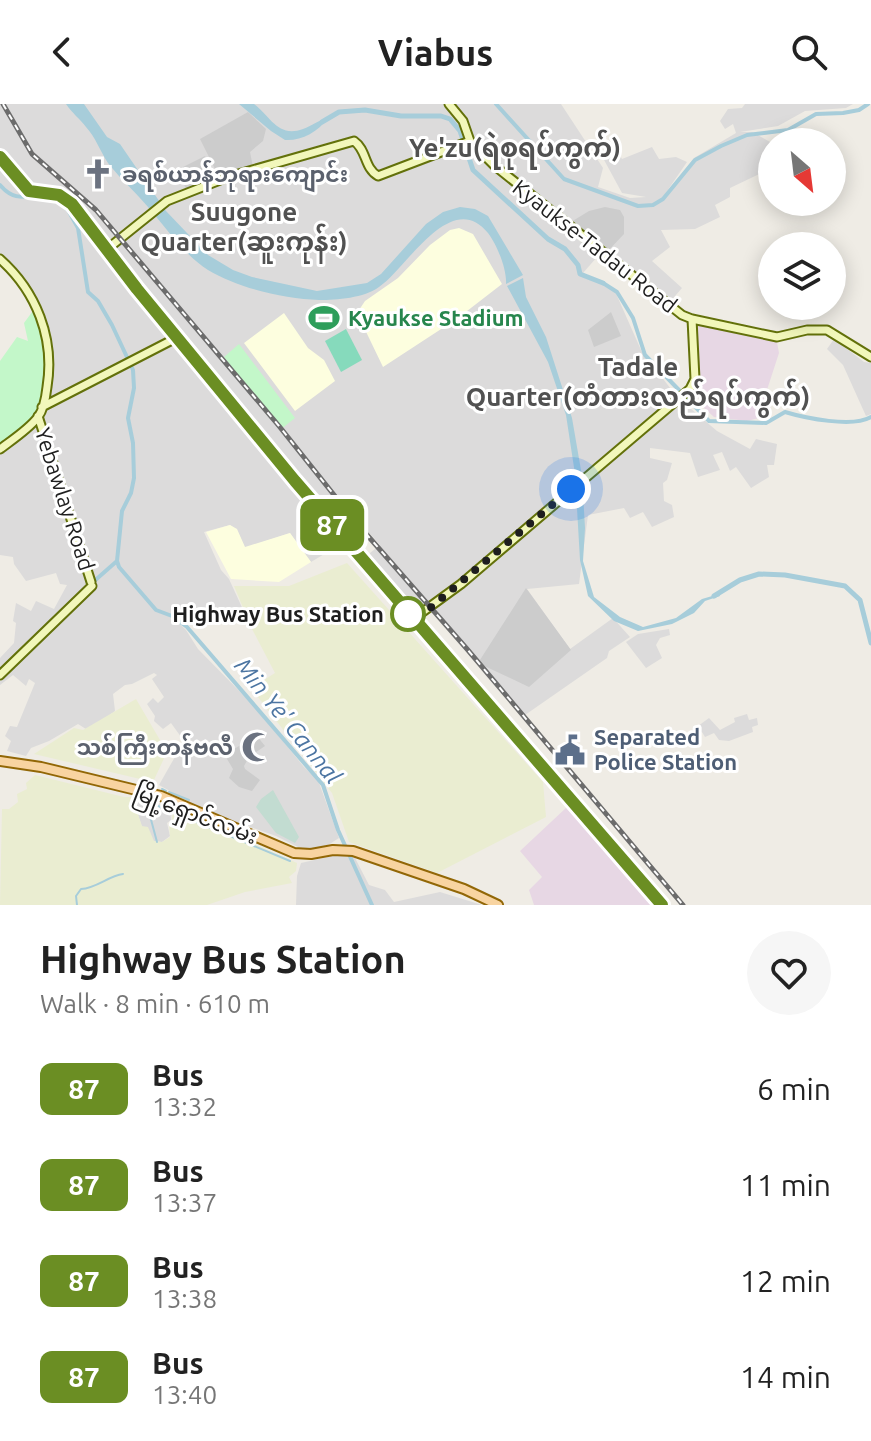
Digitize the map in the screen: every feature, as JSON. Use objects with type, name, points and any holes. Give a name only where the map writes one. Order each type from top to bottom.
[{"type":"highway","points":[[0,157],[29,191],[46,192],[67,199],[295,481],[659,905]]},
{"type":"main road","name":"Kyaukse-Tadau Road","points":[[449,104],[463,121],[465,143],[652,292],[692,319],[777,337],[807,330],[827,330],[871,357]]},
{"type":"main road","points":[[106,250],[165,203],[228,177],[349,142],[358,143],[367,166],[378,176],[465,143]]},
{"type":"main road","points":[[0,259],[18,275],[33,299],[46,336],[50,364],[38,416],[0,449]]},
{"type":"main road","points":[[413,619],[461,584],[685,393],[695,379],[692,319]]},
{"type":"main road","points":[[42,407],[178,337]]},
{"type":"main road","name":"Yebawlay Road","points":[[0,675],[92,584],[38,416]]},
{"type":"main road","name":"မြို့ရှောင်လမ်း","points":[[0,761],[25,763],[161,796],[294,853],[348,850],[464,889],[498,905]]},
{"type":"shaded area","points":[[0,104],[561,104],[603,168],[598,187],[630,198],[646,197],[622,193],[603,158],[616,148],[622,159],[652,147],[659,159],[676,157],[687,162],[663,197],[694,158],[736,133],[733,124],[725,129],[720,121],[728,109],[742,108],[745,104],[853,104],[846,108],[805,111],[778,126],[740,132],[758,135],[758,175],[730,188],[730,197],[715,205],[720,217],[695,229],[661,230],[670,247],[652,261],[682,288],[669,303],[605,248],[583,273],[614,289],[641,350],[677,397],[717,431],[750,449],[756,439],[777,444],[774,465],[767,465],[769,477],[751,488],[736,467],[730,471],[722,452],[713,455],[720,470],[698,477],[690,453],[650,448],[650,458],[672,463],[667,480],[663,483],[664,501],[672,505],[674,517],[652,527],[643,512],[630,518],[624,508],[588,515],[579,584],[527,589],[570,649],[613,618],[630,637],[609,651],[607,658],[525,715],[478,663],[432,604],[414,619],[365,557],[380,545],[361,524],[353,530],[357,537],[354,542],[337,533],[336,547],[311,562],[290,533],[245,548],[237,530],[230,525],[204,532],[245,614],[234,620],[213,617],[212,609],[196,608],[193,614],[174,611],[170,615],[318,780],[339,838],[325,847],[304,850],[276,836],[208,812],[159,785],[184,741],[171,723],[163,729],[154,721],[155,716],[147,704],[153,698],[158,703],[164,697],[152,679],[157,675],[154,673],[125,685],[113,694],[115,711],[100,722],[86,729],[78,724],[31,748],[26,756],[7,751],[11,741],[5,736],[10,726],[17,727],[35,683],[29,679],[26,686],[13,675],[0,685],[0,658],[14,643],[16,603],[31,611],[36,601],[54,609],[67,585],[60,584],[56,573],[26,581],[14,564],[13,557],[0,555],[0,447],[39,410],[45,388],[33,296],[0,261]]},
{"type":"shaded area","points":[[248,112],[266,129],[263,141],[250,152],[253,167],[220,179],[200,139]]},
{"type":"shaded area","points":[[205,156],[217,181],[188,193],[177,170]]},
{"type":"shaded area","points":[[605,207],[620,210],[624,217],[624,234],[607,252],[571,222],[589,211]]},
{"type":"shaded area","points":[[459,228],[473,234],[502,284],[458,318],[383,367],[357,313],[365,301],[398,278],[430,245],[450,230]]},
{"type":"shaded area","points":[[611,312],[621,336],[594,347],[588,330]]},
{"type":"shaded area","points":[[284,313],[308,348],[324,360],[335,381],[295,411],[244,343]]},
{"type":"shaded area","points":[[694,324],[777,342],[779,353],[765,396],[769,409],[767,416],[747,421],[714,417],[703,407],[694,389],[698,379]]},
{"type":"shaded area","points":[[834,339],[864,362],[871,363],[871,414],[866,416],[843,365],[827,349]]},
{"type":"shaded area","points":[[230,525],[237,529],[245,547],[290,533],[311,562],[279,582],[231,579],[206,532]]},
{"type":"shaded area","points":[[347,563],[543,782],[546,817],[437,873],[349,842],[332,793],[251,688],[275,673],[234,586],[289,586]]},
{"type":"shaded area","points":[[526,588],[571,650],[529,687],[478,663]]},
{"type":"shaded area","points":[[669,629],[670,635],[660,638],[656,645],[662,658],[646,668],[626,642],[638,634]]},
{"type":"shaded area","points":[[136,699],[167,752],[153,782],[34,754],[74,728],[83,730]]},
{"type":"shaded area","points":[[747,714],[749,720],[757,718],[758,725],[752,727],[753,732],[729,741],[719,740],[714,733],[705,737],[702,732],[692,736],[690,732],[709,718],[720,730],[735,722],[734,718]]},
{"type":"shaded area","points":[[257,736],[265,746],[249,757],[244,766],[260,780],[252,791],[239,787],[229,778],[233,769],[227,759],[232,750]]},
{"type":"shaded area","points":[[35,775],[132,797],[142,826],[148,827],[154,841],[162,842],[170,837],[169,823],[173,811],[261,847],[297,863],[296,871],[289,877],[292,883],[245,892],[207,905],[0,905],[2,809],[9,809],[18,802],[17,794],[27,789],[26,783]]},
{"type":"shaded area","points":[[273,790],[299,837],[295,843],[276,833],[256,807]]},
{"type":"shaded area","points":[[132,797],[149,799],[170,808],[171,820],[167,823],[170,836],[162,842],[153,841],[142,827]]},
{"type":"shaded area","points":[[567,807],[652,905],[534,905],[529,890],[542,877],[520,851]]},
{"type":"shaded area","points":[[337,855],[355,858],[369,885],[385,890],[394,902],[440,892],[482,905],[296,905],[297,876],[301,863]]},
{"type":"green space","points":[[35,308],[47,348],[44,391],[30,421],[0,446],[0,361],[17,337],[28,341],[24,323]]},
{"type":"green space","points":[[346,329],[362,360],[341,372],[325,341]]},
{"type":"green space","points":[[239,344],[295,418],[280,430],[224,357]]},
{"type":"water","points":[[66,104],[84,104],[107,137],[120,144],[166,211],[208,255],[233,270],[317,291],[367,283],[381,274],[426,224],[443,212],[460,207],[475,209],[488,216],[523,275],[506,284],[501,257],[488,233],[474,221],[459,220],[444,225],[430,236],[379,287],[358,296],[334,300],[305,299],[276,295],[233,282],[208,270],[185,251],[108,163],[89,131]]},
{"type":"water","points":[[239,104],[254,104],[287,131],[303,129],[327,119],[309,135],[285,140]]},
{"type":"water","points":[[523,278],[526,297],[546,337],[572,418],[582,476],[583,561],[594,597],[620,617],[643,627],[676,618],[702,599],[719,594],[705,601],[694,613],[672,624],[638,631],[614,621],[588,596],[580,560],[575,474],[566,415],[548,362],[507,286]]},
{"type":"waterway","points":[[496,104],[564,179],[638,206],[653,205],[663,199],[695,160],[721,146],[747,135],[788,130],[816,114],[859,110],[868,104]]},
{"type":"waterway","points":[[322,122],[339,112],[365,110],[450,119],[460,131],[473,170],[548,239],[565,249],[578,265],[580,274],[603,283]]},
{"type":"waterway","name":"Min Ye' Cannal","points":[[0,185],[16,196],[37,196]]},
{"type":"waterway","name":"Min Ye' Cannal","points":[[60,203],[68,210],[78,228],[88,292],[98,301],[112,325],[133,370],[134,388],[128,418],[133,443],[134,478],[122,511],[119,567],[156,610],[172,616],[187,627],[323,785],[338,830],[372,905]]},
{"type":"waterway","points":[[603,283],[617,292],[633,318],[645,355],[709,421],[766,423],[785,412],[841,422],[871,417]]},
{"type":"waterway","points":[[92,583],[117,561]]},
{"type":"waterway","points":[[714,596],[740,580],[759,574],[785,575],[845,586],[860,600],[871,643]]},
{"type":"waterway","points":[[162,789],[166,791]]},
{"type":"waterway","points":[[169,792],[189,800]]},
{"type":"waterway","points":[[157,842],[146,801],[290,861]]},
{"type":"waterway","points":[[77,905],[76,896],[81,889],[123,874]]},
{"type":"railway","points":[[3,104],[32,154],[96,210],[279,426],[354,520],[683,905]]},
{"type":"bus line","name":"87","points":[[0,157],[29,191],[59,195],[72,204],[103,248],[295,481],[456,671],[662,905]]},
{"type":"place","name":"ခရစ်ယာန်ဘုရားကျောင်း","points":[[98,174]]},
{"type":"place","name":"Kyaukse Stadium","points":[[324,318]]},
{"type":"place","name":"Highway Bus Station","points":[[408,614]]},
{"type":"place","name":"သစ်ကြီးတန်ဗလီ","points":[[257,747]]},
{"type":"place","name":"Separated Police Station","points":[[570,750]]},
{"type":"district","name":"Ye'zu(ရဲစုရပ်ကွက်)","points":[[515,148]]},
{"type":"district","name":"Suugone Quarter(ဆူးကုန်း)","points":[[244,227]]},
{"type":"district","name":"Tadale Quarter(တံတားလည်ရပ်ကွက်)","points":[[638,382]]},
{"type":"route","points":[[408,614],[413,619],[429,609],[571,489]]}]
